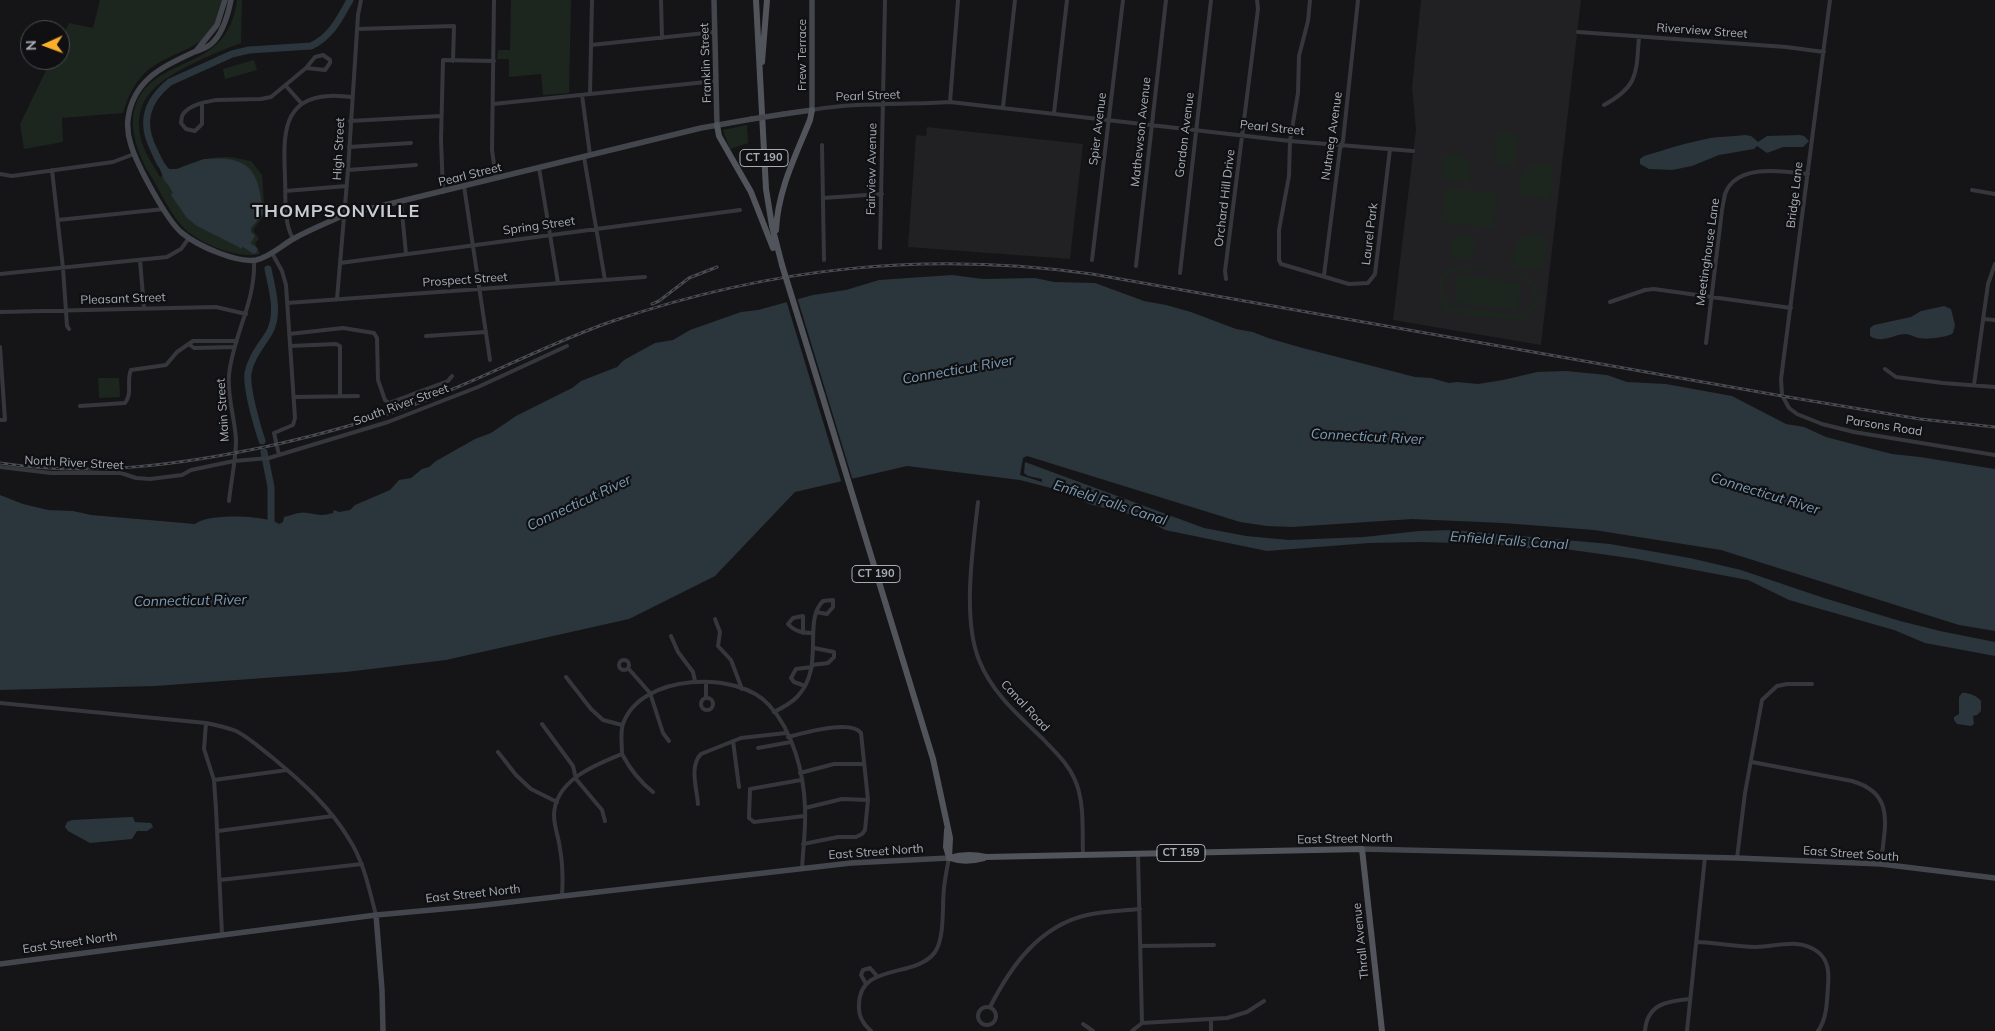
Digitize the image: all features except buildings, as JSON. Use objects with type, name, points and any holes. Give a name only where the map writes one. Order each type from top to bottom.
[{"type":"main road","points":[[196,51],[217,25],[225,0]]},
{"type":"main road","points":[[231,0],[216,39],[206,48],[196,51],[147,78],[137,93],[130,109],[128,137],[134,154],[173,223],[189,238],[220,254],[254,260]]},
{"type":"main road","name":"Franklin Street","points":[[714,0],[717,125]]},
{"type":"main road","name":"CT 190","points":[[756,0],[765,177],[775,238],[781,263],[931,753],[950,838],[949,858]]},
{"type":"main road","name":"CT 190","points":[[760,76],[768,0]]},
{"type":"main road","name":"Frew Terrace","points":[[812,0],[812,110]]},
{"type":"main road","points":[[775,238],[777,209],[781,192],[810,120],[812,110]]},
{"type":"main road","name":"Pearl Street","points":[[254,260],[344,215],[717,125],[812,110]]},
{"type":"main road","points":[[717,125],[721,140],[747,184],[781,263]]},
{"type":"main road","name":"East Street North","points":[[0,964],[376,915],[851,863],[949,858],[960,855],[986,857],[1362,849],[1705,857]]},
{"type":"main road","name":"Thrall Avenue","points":[[1362,849],[1382,1031]]},
{"type":"main road","name":"East Street South","points":[[1705,857],[1881,864],[1995,878]]},
{"type":"main road","points":[[376,915],[383,1031]]},
{"type":"street","name":"High Street","points":[[336,299],[350,148],[350,122],[357,29],[361,0]]},
{"type":"street","points":[[494,0],[492,150],[496,178]]},
{"type":"street","points":[[590,94],[592,0]]},
{"type":"street","points":[[661,0],[662,38]]},
{"type":"street","name":"Fairview Avenue","points":[[880,248],[885,0]]},
{"type":"street","points":[[950,102],[958,0]]},
{"type":"street","points":[[1003,107],[1015,0]]},
{"type":"street","points":[[1054,113],[1067,0]]},
{"type":"street","name":"Spier Avenue","points":[[1092,260],[1123,0]]},
{"type":"street","name":"Mathewson Avenue","points":[[1136,266],[1166,0]]},
{"type":"street","name":"Gordon Avenue","points":[[1180,273],[1211,0]]},
{"type":"street","name":"Orchard Hill Drive","points":[[1226,279],[1225,271],[1258,9],[1257,0]]},
{"type":"street","points":[[1290,141],[1298,93],[1300,56],[1308,21],[1310,0]]},
{"type":"street","name":"Nutmeg Avenue","points":[[1324,275],[1340,145],[1343,141],[1358,0]]},
{"type":"street","name":"Bridge Lane","points":[[1782,394],[1781,379],[1830,0]]},
{"type":"street","points":[[357,29],[454,26],[453,61]]},
{"type":"street","points":[[591,45],[715,32]]},
{"type":"street","name":"Riverview Street","points":[[1578,32],[1824,52]]},
{"type":"street","points":[[1604,105],[1625,91],[1631,84],[1635,76],[1639,37]]},
{"type":"street","points":[[202,104],[202,124],[195,130],[186,129],[181,123],[182,114],[186,110],[202,104],[216,100],[268,98],[286,86],[318,56],[324,55],[330,60],[330,64],[325,70],[306,68]]},
{"type":"street","points":[[444,192],[441,151],[443,60],[494,61]]},
{"type":"street","points":[[493,104],[716,81]]},
{"type":"street","points":[[286,86],[302,104]]},
{"type":"street","points":[[582,95],[587,156],[605,280]]},
{"type":"street","points":[[294,239],[286,222],[286,128],[292,114],[310,99],[322,96],[352,97]]},
{"type":"street","name":"Pearl Street","points":[[812,110],[851,104],[883,105],[950,102],[1290,141],[1414,151]]},
{"type":"street","points":[[350,122],[441,116]]},
{"type":"street","name":"Laurel Park","points":[[1290,141],[1289,176],[1279,230],[1279,260],[1284,266],[1324,275],[1340,282],[1358,284],[1368,282],[1376,274],[1390,149]]},
{"type":"street","points":[[350,148],[411,142]]},
{"type":"street","points":[[822,145],[824,260]]},
{"type":"street","points":[[0,174],[12,176],[113,162],[134,154]]},
{"type":"street","points":[[348,170],[416,165]]},
{"type":"street","points":[[538,168],[558,283]]},
{"type":"street","points":[[52,170],[63,268],[67,326],[69,329]]},
{"type":"street","name":"Meetinghouse Lane","points":[[1706,343],[1722,210],[1728,188],[1736,180],[1758,171],[1767,170],[1808,174]]},
{"type":"street","points":[[285,192],[347,186]]},
{"type":"street","points":[[464,186],[490,360]]},
{"type":"street","points":[[1972,190],[1995,194]]},
{"type":"street","points":[[823,198],[882,194]]},
{"type":"street","points":[[401,202],[406,254]]},
{"type":"street","points":[[58,220],[164,209]]},
{"type":"street","name":"Spring Street","points":[[340,263],[740,210]]},
{"type":"street","points":[[0,274],[170,256],[184,246],[189,238]]},
{"type":"street","points":[[272,252],[284,276],[294,397],[294,424],[274,433],[279,456]]},
{"type":"street","points":[[140,260],[144,308]]},
{"type":"street","name":"Main Street","points":[[229,501],[236,440],[229,381],[235,347],[253,289],[254,260]]},
{"type":"street","points":[[1974,385],[1988,284],[1995,264]]},
{"type":"street","name":"Prospect Street","points":[[287,303],[645,277]]},
{"type":"street","points":[[1610,302],[1645,290],[1654,289],[1791,308]]},
{"type":"street","name":"Pleasant Street","points":[[0,312],[216,307],[246,314]]},
{"type":"street","points":[[1983,319],[1995,320]]},
{"type":"street","points":[[290,334],[343,328],[374,333],[377,338],[378,380],[385,400],[389,403],[448,381],[452,376]]},
{"type":"street","points":[[426,336],[486,332]]},
{"type":"street","points":[[80,406],[125,403],[128,399],[129,374],[131,370],[166,365],[177,352],[193,342],[237,341]]},
{"type":"street","points":[[290,346],[336,344],[340,346],[340,396]]},
{"type":"street","points":[[190,345],[194,348],[235,347]]},
{"type":"street","name":"South River Street","points":[[234,461],[279,456],[404,416],[478,387],[567,346]]},
{"type":"street","points":[[0,347],[2,420]]},
{"type":"street","points":[[1885,369],[1896,377],[1995,387]]},
{"type":"street","name":"Parsons Road","points":[[1782,394],[1785,403],[1794,412],[1835,428],[1995,455]]},
{"type":"street","points":[[294,397],[358,396]]},
{"type":"street","name":"North River Street","points":[[0,467],[51,473],[122,474],[150,479],[181,475],[191,470],[234,461]]},
{"type":"street","name":"Canal Road","points":[[978,502],[970,601],[975,650],[985,674],[994,689],[1063,759],[1072,773],[1080,798],[1084,855]]},
{"type":"street","points":[[774,712],[798,696],[805,686],[812,666],[813,633],[816,612],[818,605],[823,601],[833,600],[833,607],[827,614],[816,612]]},
{"type":"street","points":[[803,633],[803,616],[793,618],[788,624],[803,633],[813,633]]},
{"type":"street","points":[[715,619],[720,632],[718,646],[731,660],[742,689]]},
{"type":"street","points":[[671,636],[678,652],[693,672],[695,681]]},
{"type":"street","points":[[805,686],[794,682],[791,678],[796,669],[828,663],[834,656],[834,652],[830,650],[814,648]]},
{"type":"street","points":[[628,668],[650,693],[663,733],[669,740]]},
{"type":"street","points":[[566,677],[591,710],[604,720],[622,725]]},
{"type":"street","points":[[654,792],[645,786],[628,765],[622,754],[622,725],[634,706],[650,693],[666,686],[695,681],[728,685],[742,689],[762,699],[774,712],[791,742],[800,773],[805,808],[802,869]]},
{"type":"street","points":[[706,682],[706,698]]},
{"type":"street","points":[[1737,858],[1744,802],[1762,700],[1778,686],[1800,683],[1812,684]]},
{"type":"street","points":[[0,703],[206,723],[236,731],[258,746],[308,788],[333,816],[350,840],[362,864],[376,915]]},
{"type":"street","points":[[206,723],[204,749],[214,780],[222,934]]},
{"type":"street","points":[[542,724],[572,766],[576,779],[602,810],[605,821]]},
{"type":"street","points":[[698,804],[695,767],[697,758],[701,754],[748,737],[787,735],[831,728],[858,729],[861,733],[868,800],[866,824],[862,834],[860,836],[838,837],[803,844]]},
{"type":"street","points":[[733,741],[739,787]]},
{"type":"street","points":[[758,748],[791,742]]},
{"type":"street","points":[[498,752],[516,776],[531,789],[557,802]]},
{"type":"street","points":[[562,896],[563,876],[554,814],[557,802],[564,787],[590,769],[622,754]]},
{"type":"street","points":[[1752,762],[1852,781],[1865,785],[1877,793],[1885,811],[1881,864]]},
{"type":"street","points":[[800,773],[834,764],[864,764]]},
{"type":"street","points":[[214,780],[287,770]]},
{"type":"street","points":[[801,780],[750,789],[749,818],[754,822],[804,816]]},
{"type":"street","points":[[805,808],[842,799],[868,800]]},
{"type":"street","points":[[218,831],[333,816]]},
{"type":"street","points":[[1138,854],[1142,1023]]},
{"type":"street","points":[[1687,1031],[1705,857]]},
{"type":"street","points":[[871,1031],[862,1020],[858,1010],[862,990],[866,984],[877,976],[920,962],[930,957],[936,950],[940,936],[944,886],[949,858]]},
{"type":"street","points":[[220,880],[362,864]]},
{"type":"street","points":[[990,1007],[1010,971],[1022,956],[1052,930],[1074,919],[1086,916],[1140,910]]},
{"type":"street","points":[[1697,942],[1756,947],[1795,943],[1812,948],[1825,958],[1829,973],[1823,1024],[1818,1031]]},
{"type":"street","points":[[1141,946],[1214,945]]},
{"type":"street","points":[[866,984],[861,975],[862,970],[870,968],[877,976]]},
{"type":"street","points":[[1645,1031],[1646,1019],[1654,1008],[1673,1000],[1690,999]]},
{"type":"street","points":[[1132,1031],[1142,1023],[1211,1019],[1240,1015],[1264,1001]]},
{"type":"street","points":[[984,1007],[990,1007],[996,1014],[995,1019],[989,1025],[982,1024],[978,1020],[979,1010],[984,1007]]},
{"type":"street","points":[[1211,1019],[1211,1031]]},
{"type":"street","points":[[1083,1024],[1093,1031]]},
{"type":"shaded area","points":[[100,0],[223,0],[219,17],[212,29],[194,45],[160,62],[143,74],[132,89],[123,113],[62,118],[63,142],[24,149],[20,124],[46,70],[70,70],[70,23],[93,28]]},
{"type":"shaded area","points":[[237,0],[242,0],[241,43],[192,64],[170,76],[152,90],[145,99],[139,121],[143,146],[160,177],[184,166],[210,158],[231,157],[251,161],[262,175],[265,214],[253,230],[259,239],[255,243],[260,254],[251,255],[232,253],[211,246],[193,236],[180,224],[170,210],[142,159],[134,130],[133,117],[136,104],[142,92],[152,81],[212,49],[225,35],[231,24]]},
{"type":"shaded area","points":[[511,0],[571,0],[569,93],[543,95],[541,74],[509,77],[509,59],[497,59],[498,50],[510,50]]},
{"type":"shaded area","points":[[1421,0],[1581,0],[1541,345],[1393,320],[1416,129],[1412,87]]},
{"type":"shaded area","points":[[254,60],[257,70],[225,79],[223,69]]},
{"type":"shaded area","points":[[747,125],[748,143],[730,149],[723,130]]},
{"type":"shaded area","points":[[927,127],[1083,144],[1070,259],[908,247],[916,135],[926,136]]},
{"type":"shaded area","points":[[1497,132],[1518,134],[1515,166],[1494,164]]},
{"type":"shaded area","points":[[1454,154],[1464,157],[1471,168],[1468,183],[1444,180],[1441,177],[1444,156]]},
{"type":"shaded area","points":[[1539,163],[1554,167],[1551,196],[1547,199],[1523,196],[1521,190],[1520,180],[1522,175],[1533,165]]},
{"type":"shaded area","points":[[1445,188],[1498,193],[1494,228],[1441,222]]},
{"type":"shaded area","points":[[1464,233],[1475,236],[1473,257],[1470,260],[1452,258],[1450,246],[1456,236]]},
{"type":"shaded area","points":[[1533,234],[1547,238],[1544,267],[1541,270],[1516,268],[1513,257],[1515,247],[1522,239]]},
{"type":"shaded area","points":[[1457,266],[1525,276],[1533,282],[1536,288],[1538,298],[1536,307],[1531,314],[1515,319],[1440,311],[1441,306],[1445,306],[1439,294],[1439,283],[1445,273]],"holes":[[[1460,270],[1504,274],[1526,280],[1534,292],[1533,304],[1527,311],[1516,315],[1455,307],[1443,297],[1442,287],[1447,276]]]},
{"type":"shaded area","points":[[1458,274],[1521,283],[1517,311],[1455,302]]},
{"type":"shaded area","points":[[98,378],[119,378],[120,397],[99,398]]},
{"type":"water","points":[[1800,135],[1809,141],[1803,147],[1783,147],[1767,153],[1757,146],[1754,149],[1719,155],[1692,166],[1672,170],[1649,169],[1640,164],[1640,159],[1644,156],[1682,145],[1711,138],[1751,136],[1758,142],[1767,136]]},
{"type":"water","points":[[220,158],[242,163],[250,169],[255,177],[259,187],[263,214],[251,228],[251,232],[255,236],[247,249],[244,246],[240,249],[197,226],[187,218],[171,195],[173,193],[164,180],[160,169],[165,166],[168,169],[177,169],[204,159]]},
{"type":"water","points":[[952,275],[983,279],[1035,278],[1054,282],[1095,283],[1144,301],[1191,312],[1236,329],[1253,332],[1299,347],[1415,377],[1431,378],[1449,383],[1478,384],[1537,372],[1566,371],[1607,375],[1627,382],[1666,384],[1732,396],[1786,424],[1804,427],[1826,437],[1892,454],[1995,469],[1995,631],[1959,625],[1721,550],[1594,530],[1503,523],[1412,519],[1292,527],[1267,526],[1240,522],[1027,456],[1023,458],[1020,475],[1042,482],[1042,479],[1028,476],[1024,473],[1025,462],[1204,528],[1246,536],[1289,540],[1364,537],[1419,531],[1453,530],[1610,544],[1690,558],[1741,570],[1900,621],[1995,642],[1995,656],[1925,643],[1894,630],[1789,600],[1748,580],[1636,559],[1558,548],[1421,542],[1369,543],[1267,551],[1165,530],[1149,519],[1089,504],[1070,493],[1020,480],[907,466],[795,492],[715,576],[629,619],[446,660],[346,672],[155,686],[0,690],[0,495],[23,504],[48,510],[195,524],[212,518],[237,516],[262,519],[279,524],[283,522],[284,517],[299,513],[323,515],[333,513],[334,510],[339,512],[350,510],[355,505],[390,490],[399,480],[411,478],[436,461],[475,439],[491,433],[516,416],[572,388],[581,381],[617,367],[624,360],[655,343],[673,340],[690,330],[741,312],[758,310],[813,295],[846,290],[879,280]]},
{"type":"water","points":[[1944,306],[1951,309],[1955,325],[1951,334],[1926,339],[1908,334],[1883,339],[1870,336],[1870,328],[1874,325],[1911,317],[1921,311]]},
{"type":"water","points":[[1962,693],[1972,695],[1981,701],[1981,711],[1973,716],[1974,724],[1971,726],[1957,724],[1954,720],[1954,717],[1959,714],[1959,697]]},
{"type":"water","points":[[133,817],[135,822],[151,823],[153,827],[147,831],[137,831],[132,839],[90,843],[68,831],[65,827],[67,822],[72,820]]},
{"type":"pier","points":[[797,297],[853,481],[842,484],[786,300]]},
{"type":"waterway","points":[[168,173],[158,160],[147,131],[148,113],[155,97],[162,89],[170,82],[232,54],[249,50],[311,46],[324,38],[339,20],[350,0]]},
{"type":"waterway","points":[[242,242],[254,250]]},
{"type":"waterway","points":[[262,441],[250,397],[248,373],[254,357],[269,333],[274,318],[274,301],[268,269]]},
{"type":"waterway","points":[[264,452],[271,487],[271,529]]},
{"type":"railway","points":[[0,463],[68,469],[135,467],[202,459],[269,446],[309,437],[388,414],[449,391],[589,330],[672,303],[791,276],[909,265],[969,264],[1030,267],[1092,274],[1782,396],[1920,419],[1995,427]]},
{"type":"railway","points":[[652,304],[659,301],[689,278],[717,267]]},
{"type":"district","name":"THOMPSONVILLE","points":[[336,212]]},
{"type":"water label","name":"Connecticut River","points":[[958,370]]},
{"type":"water label","name":"Connecticut River","points":[[1367,437]]},
{"type":"water label","name":"Connecticut River","points":[[1765,494]]},
{"type":"water label","name":"Connecticut River","points":[[579,503]]},
{"type":"water label","name":"Enfield Falls Canal","points":[[1110,503]]},
{"type":"water label","name":"Enfield Falls Canal","points":[[1509,541]]},
{"type":"water label","name":"Connecticut River","points":[[190,601]]}]
